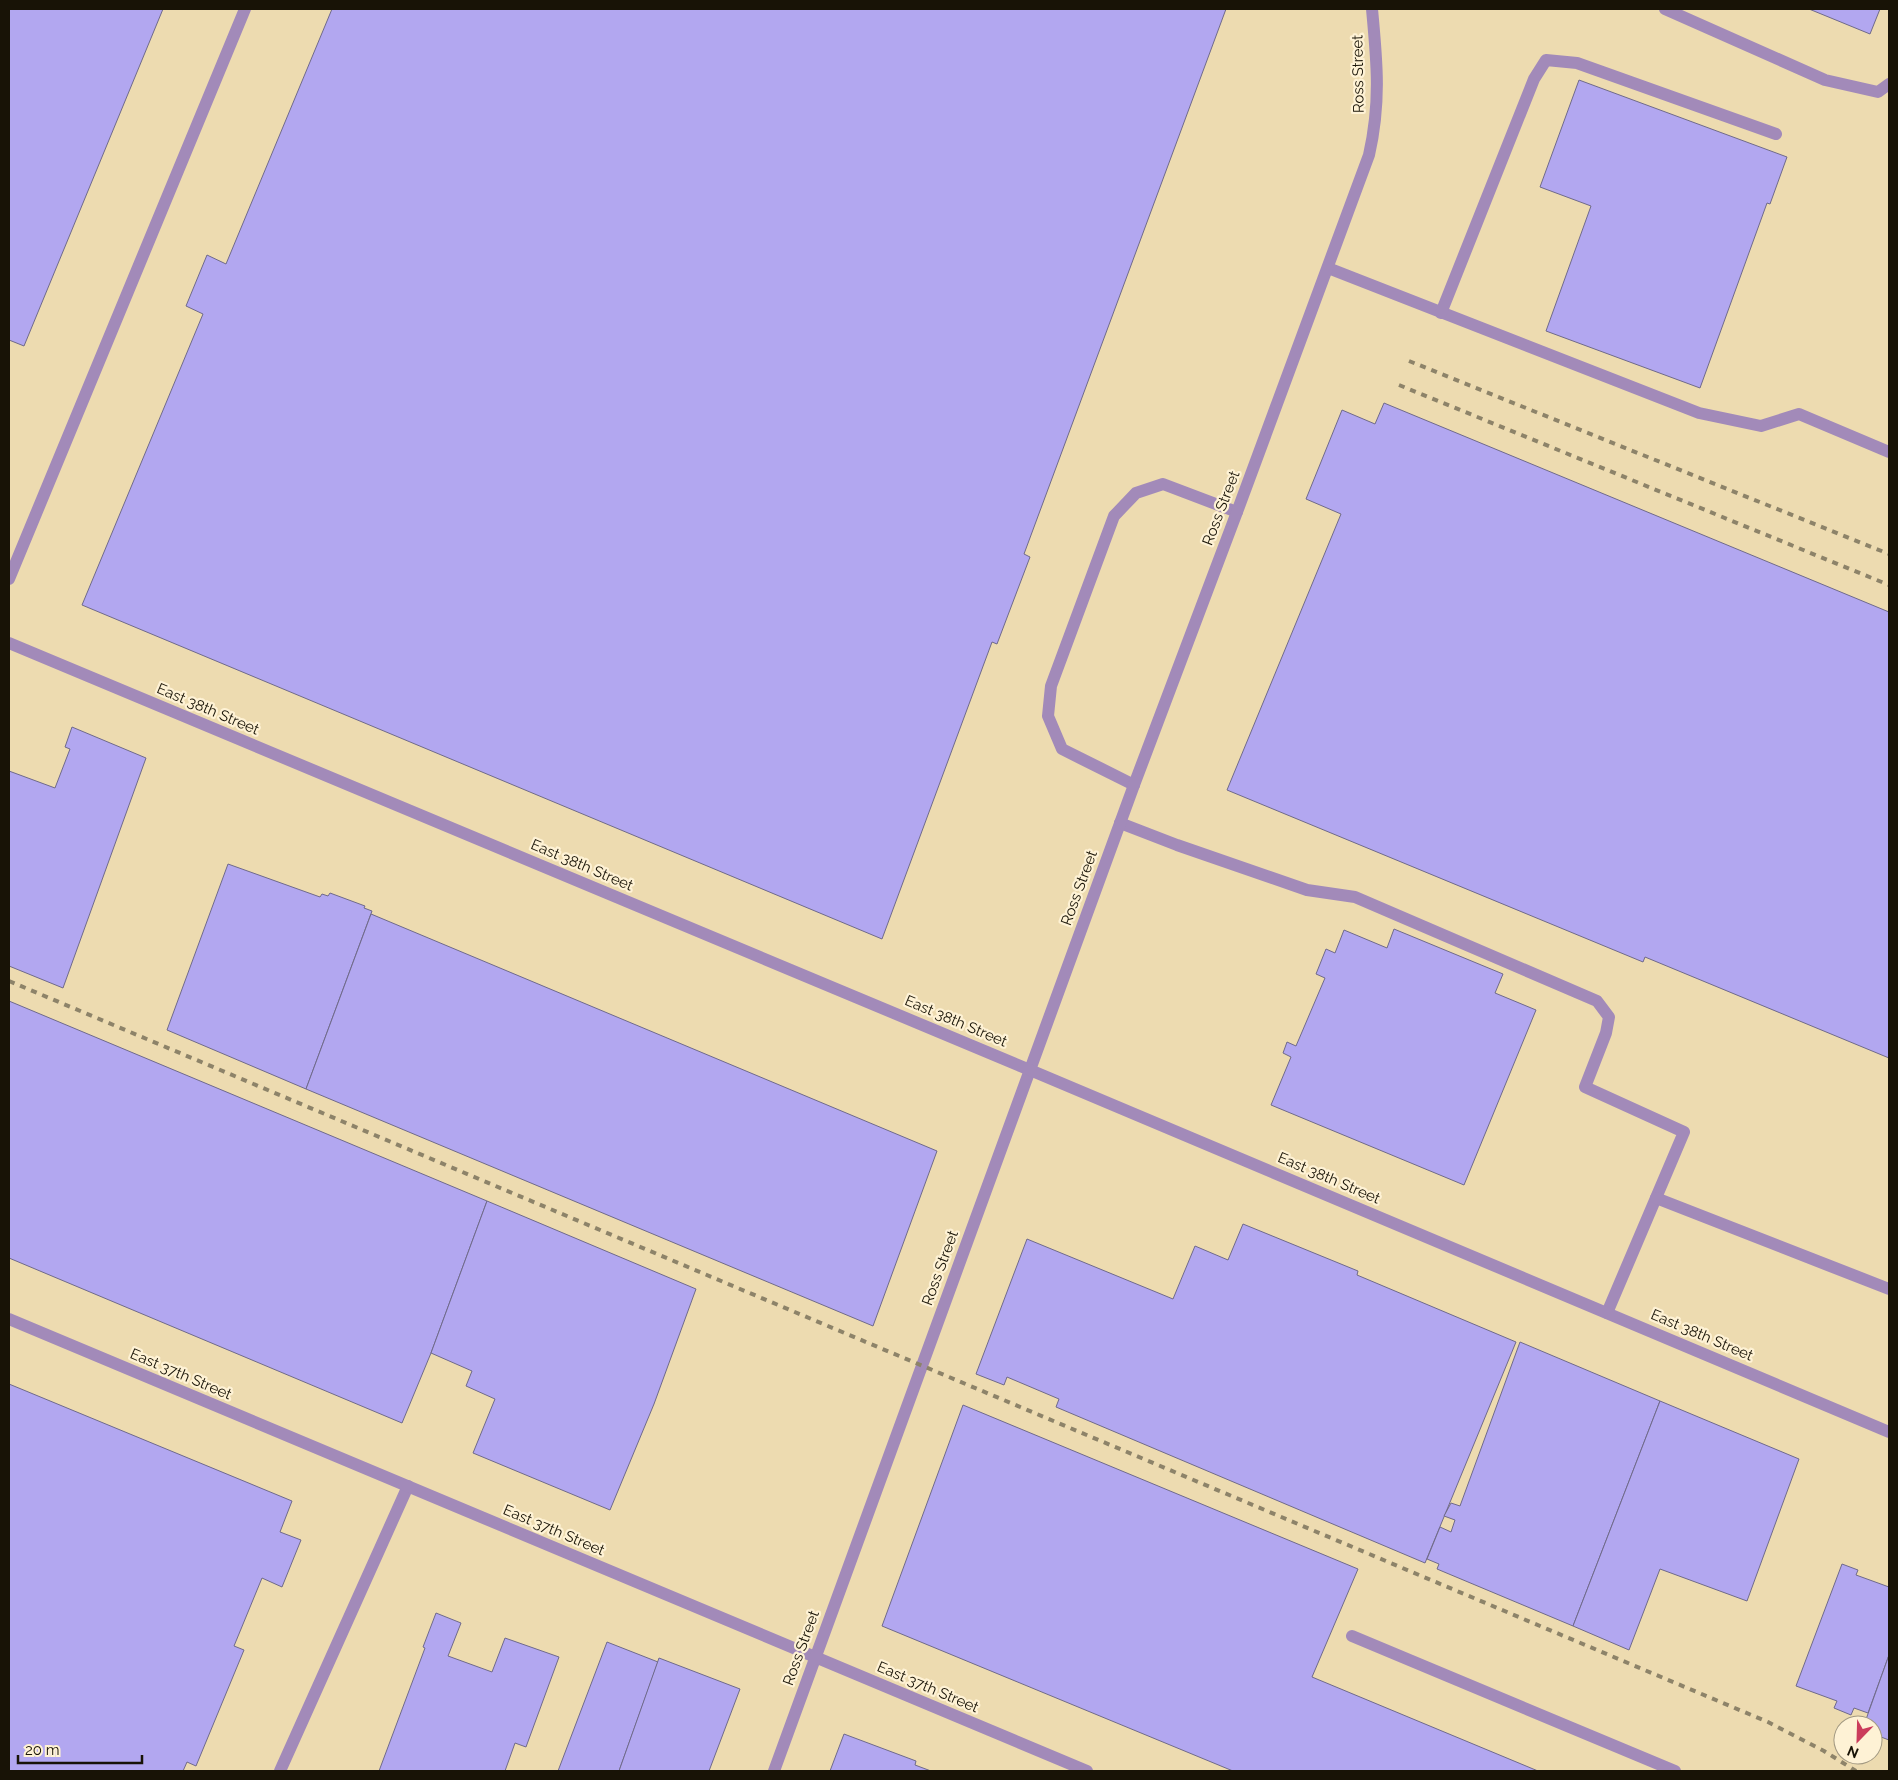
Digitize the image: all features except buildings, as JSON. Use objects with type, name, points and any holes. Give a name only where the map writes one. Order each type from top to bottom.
[{"type":"street","points":[[9,579],[245,9]]},
{"type":"street","name":"Ross Street","points":[[774,1771],[1120,823],[1369,155],[1374,136],[1378,94],[1372,9]]},
{"type":"street","points":[[1665,9],[1825,80],[1878,92],[1889,84]]},
{"type":"street","points":[[1441,313],[1534,79],[1546,60],[1577,63],[1776,134]]},
{"type":"street","points":[[1328,268],[1699,413],[1761,426],[1799,414],[1889,452]]},
{"type":"street","points":[[1134,785],[1062,749],[1048,716],[1051,686],[1114,516],[1136,493],[1163,484],[1237,512]]},
{"type":"street","name":"East 38th Street","points":[[9,643],[1889,1432]]},
{"type":"street","points":[[1120,823],[1307,890],[1355,897],[1597,1001],[1609,1017],[1606,1033],[1585,1087],[1684,1132],[1607,1313]]},
{"type":"street","points":[[1656,1198],[1889,1289]]},
{"type":"street","name":"East 37th Street","points":[[9,1319],[1087,1771]]},
{"type":"street","points":[[280,1771],[408,1486]]},
{"type":"street","points":[[1352,1636],[1675,1771]]},
{"type":"shaded area","points":[[9,9],[1889,9],[1889,1771],[9,1771]]},
{"type":"railway","points":[[1409,361],[1889,554]]},
{"type":"railway","points":[[1399,385],[1889,585]]},
{"type":"railway","points":[[9,981],[1768,1722],[1824,1751],[1856,1771]]}]
